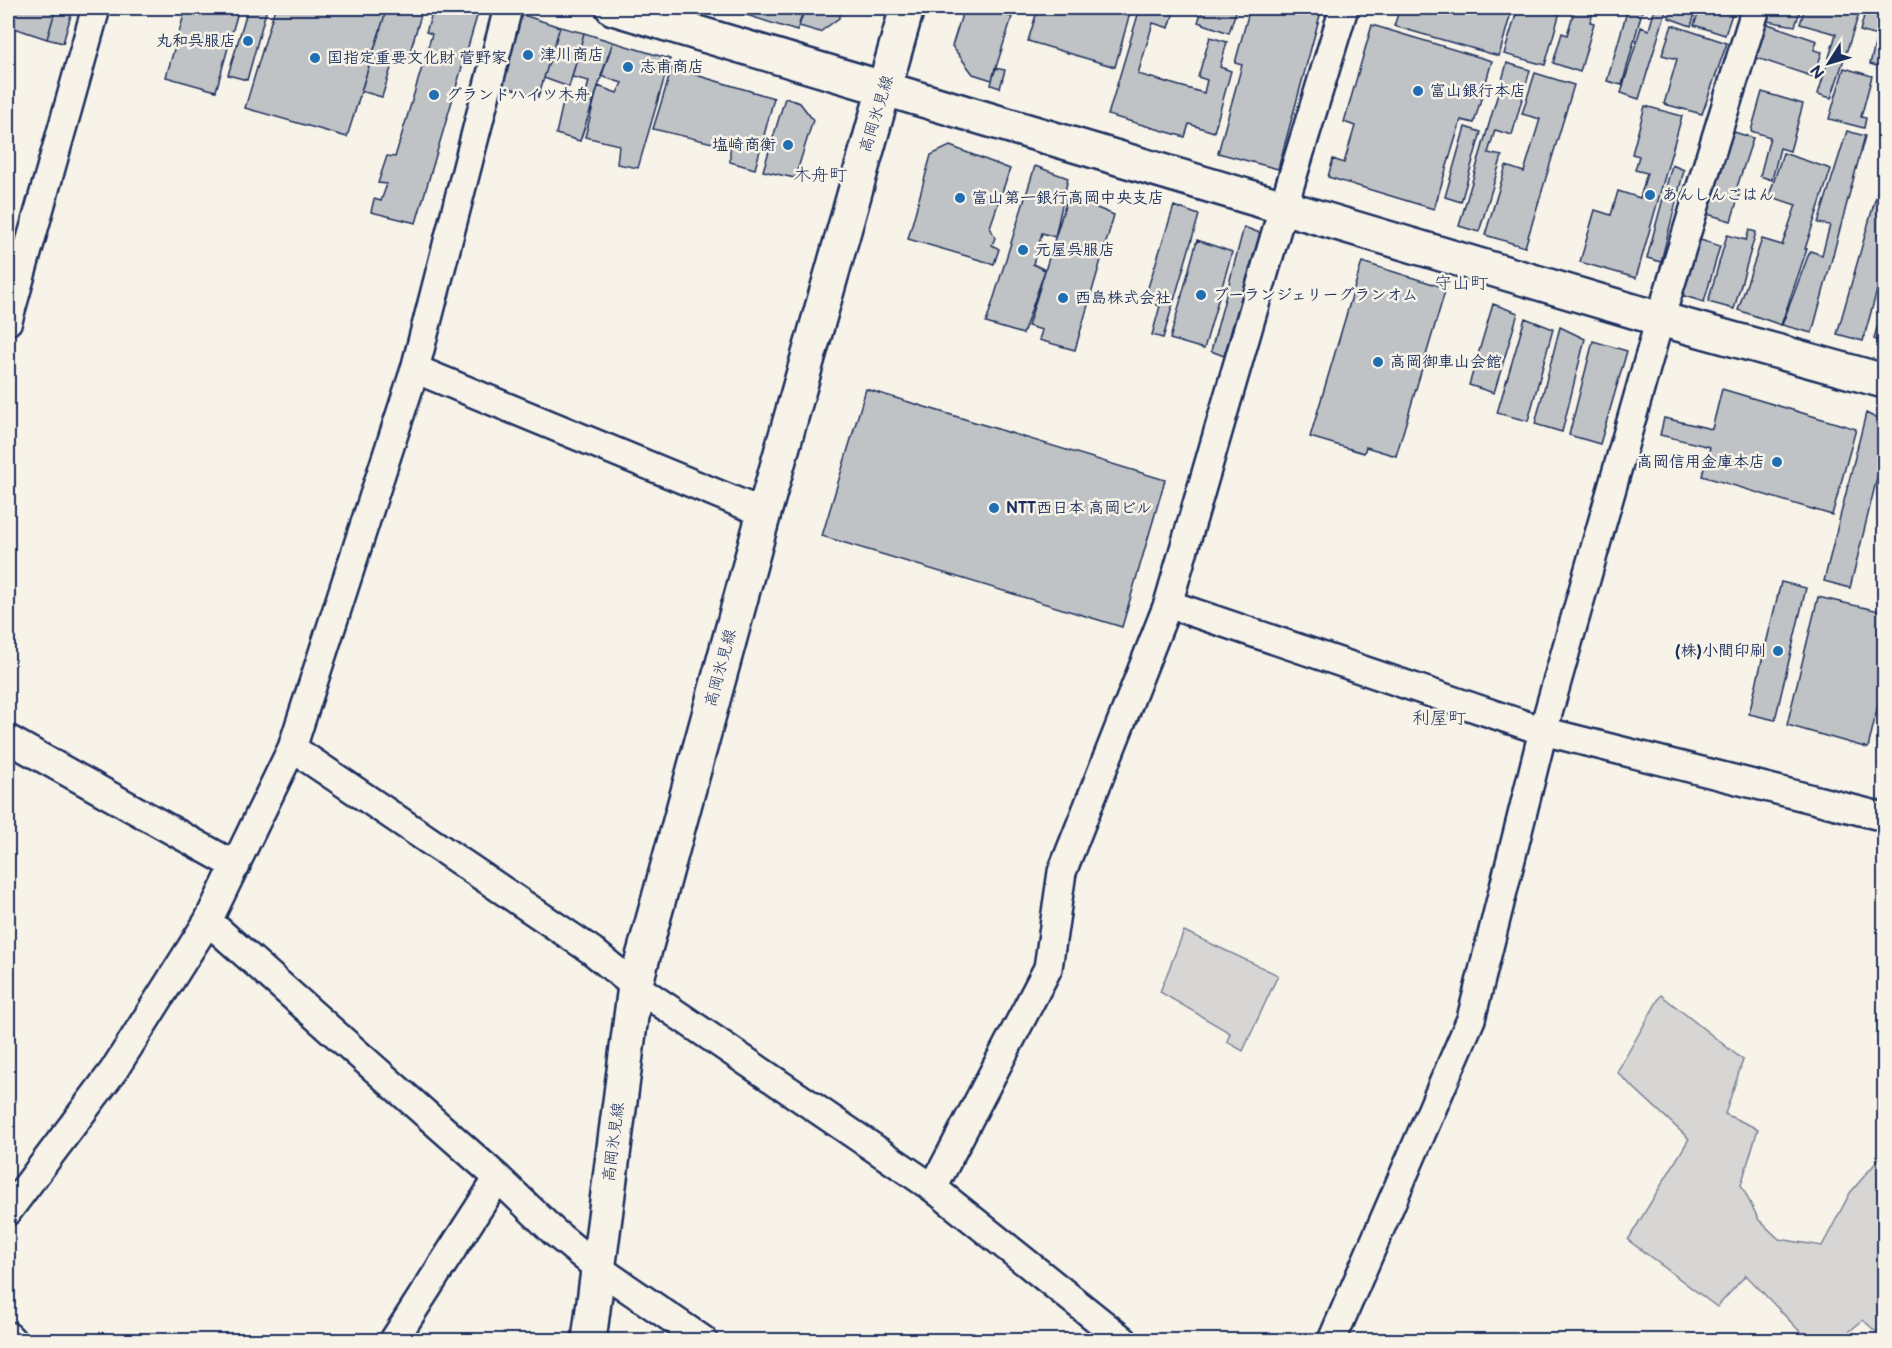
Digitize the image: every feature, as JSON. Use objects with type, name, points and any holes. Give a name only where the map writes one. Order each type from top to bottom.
[{"type":"main road","points":[[613,8],[886,87],[1283,208],[1660,319],[1884,381]]},
{"type":"main road","name":"高岡氷見線","points":[[589,1341],[635,986],[764,513],[908,8]]},
{"type":"street","points":[[8,321],[96,8]]},
{"type":"street","points":[[10,1205],[114,1070],[208,921],[292,748],[416,369],[508,8]]},
{"type":"street","points":[[933,1188],[1048,968],[1062,872],[1168,604],[1283,208],[1344,8]]},
{"type":"street","points":[[1332,1341],[1471,1019],[1543,731],[1660,319],[1756,8]]},
{"type":"street","points":[[416,369],[764,513]]},
{"type":"street","points":[[1168,604],[1543,731],[1884,817]]},
{"type":"street","points":[[8,739],[236,866]]},
{"type":"street","points":[[292,748],[591,950],[635,986],[933,1188],[1123,1341]]},
{"type":"street","points":[[208,921],[498,1178],[554,1232],[598,1268],[703,1341]]},
{"type":"street","points":[[394,1341],[498,1178]]},
{"type":"street","points":[[8,1336],[12,1341]]},
{"type":"shaded area","points":[[1184,931],[1278,975],[1243,1051],[1227,1042],[1230,1033],[1160,992]]},
{"type":"shaded area","points":[[1661,995],[1743,1060],[1725,1114],[1758,1129],[1741,1185],[1759,1220],[1779,1239],[1822,1246],[1850,1193],[1884,1153],[1884,1339],[1863,1320],[1839,1340],[1808,1340],[1746,1275],[1717,1307],[1628,1240],[1689,1139],[1617,1072]]},
{"type":"building","points":[[12,8],[56,8],[47,39],[8,26]]},
{"type":"building","points":[[56,8],[73,8],[63,43],[47,39]]},
{"type":"building","points":[[186,8],[239,8],[216,91],[166,77]]},
{"type":"building","name":"丸和呉服店","points":[[248,8],[267,8],[247,80],[228,75]]},
{"type":"building","name":"国指定重要文化財 菅野家","points":[[275,8],[387,8],[347,137],[245,108]]},
{"type":"building","points":[[387,8],[423,8],[408,59],[395,55],[382,97],[361,91]]},
{"type":"building","name":"グランドハイツ木舟","points":[[434,8],[469,8],[468,12],[478,13],[416,223],[371,212],[374,199],[381,201],[387,184],[378,183],[387,156],[395,157],[432,34],[426,32]]},
{"type":"building","points":[[719,8],[738,8],[737,12]]},
{"type":"building","points":[[738,8],[804,8],[797,31],[737,12]]},
{"type":"building","points":[[805,8],[842,8],[839,18],[820,32],[799,26]]},
{"type":"building","points":[[964,8],[1001,8],[1000,13],[1012,17],[992,80],[973,74],[952,46]]},
{"type":"building","points":[[1038,8],[1123,8],[1123,11],[1130,13],[1115,67],[1028,41]]},
{"type":"building","points":[[1140,8],[1175,8],[1169,28],[1153,23],[1138,74],[1204,93],[1207,80],[1198,77],[1210,37],[1227,42],[1220,67],[1231,71],[1214,132],[1189,124],[1185,137],[1108,115]]},
{"type":"building","points":[[1203,8],[1237,8],[1229,33],[1198,22]]},
{"type":"building","points":[[1250,8],[1322,8],[1278,169],[1218,153],[1242,65],[1235,63]]},
{"type":"building","points":[[1400,8],[1512,9],[1499,56],[1394,26]]},
{"type":"building","points":[[1518,8],[1548,8],[1560,12],[1545,65],[1504,54]]},
{"type":"building","points":[[1575,8],[1595,8],[1590,22],[1594,23],[1580,72],[1553,63],[1562,33],[1567,35]]},
{"type":"building","points":[[1628,8],[1643,8],[1622,85],[1607,81]]},
{"type":"building","points":[[1655,8],[1667,8],[1639,99],[1621,93],[1641,27],[1649,30]]},
{"type":"building","points":[[1672,8],[1697,8],[1691,26],[1669,18]]},
{"type":"building","points":[[1700,8],[1734,8],[1725,35],[1694,25]]},
{"type":"building","points":[[1771,8],[1801,8],[1795,26],[1767,21]]},
{"type":"building","points":[[1805,8],[1861,8],[1831,98],[1818,94],[1836,34],[1800,24]]},
{"type":"building","points":[[1866,8],[1884,8],[1884,68],[1870,64],[1877,36],[1860,31]]},
{"type":"building","name":"津川商店","points":[[517,13],[560,27],[538,97],[495,83]]},
{"type":"building","points":[[1765,23],[1817,41],[1814,50],[1822,52],[1814,77],[1754,57]]},
{"type":"building","name":"富山銀行本店","points":[[1372,25],[1492,61],[1474,123],[1461,120],[1434,209],[1328,177],[1333,159],[1344,163],[1355,126],[1344,122]]},
{"type":"building","points":[[1672,25],[1727,43],[1702,114],[1664,104],[1677,59],[1662,55]]},
{"type":"building","points":[[560,27],[584,33],[569,87],[544,78]]},
{"type":"building","points":[[584,33],[613,42],[580,141],[556,134],[564,98],[584,101],[589,81],[572,77]]},
{"type":"building","points":[[613,42],[670,59],[638,168],[617,164],[619,145],[585,137],[598,86],[617,93],[622,83],[601,76]]},
{"type":"building","points":[[1507,63],[1530,70],[1512,135],[1495,130],[1488,153],[1502,156],[1479,232],[1459,226]]},
{"type":"building","points":[[672,68],[774,98],[755,169],[730,162],[730,147],[653,129]]},
{"type":"building","points":[[995,68],[1005,70],[1000,88],[991,85]]},
{"type":"building","points":[[1844,68],[1872,76],[1861,117],[1866,118],[1864,128],[1829,119]]},
{"type":"building","points":[[1535,73],[1574,85],[1525,247],[1485,235],[1506,166],[1524,172],[1540,119],[1522,114]]},
{"type":"building","points":[[1762,92],[1803,104],[1790,151],[1780,148],[1772,180],[1760,176],[1770,137],[1751,131]]},
{"type":"building","name":"塩崎商衡","points":[[785,98],[800,103],[813,120],[795,178],[763,171]]},
{"type":"building","name":"あんしんごはん","points":[[1645,106],[1682,116],[1636,278],[1580,262],[1595,210],[1611,215],[1618,191],[1640,198],[1647,173],[1635,170],[1639,156],[1632,154]]},
{"type":"building","points":[[1465,127],[1481,132],[1461,202],[1445,197]]},
{"type":"building","points":[[1731,131],[1753,138],[1736,190],[1740,192],[1731,221],[1707,214]]},
{"type":"building","points":[[1847,131],[1865,136],[1812,333],[1782,325],[1810,251],[1822,255],[1830,225],[1818,223]]},
{"type":"building","name":"富山第一銀行高岡中央支店","points":[[950,146],[1010,169],[990,227],[995,238],[992,245],[999,249],[994,264],[908,239],[931,155]]},
{"type":"building","points":[[1783,153],[1831,169],[1781,325],[1738,310],[1762,239],[1782,245],[1796,205],[1769,196]]},
{"type":"building","points":[[1672,165],[1684,170],[1661,262],[1647,258]]},
{"type":"building","name":"元屋呉服店","points":[[1035,166],[1068,178],[1055,237],[1042,233],[1033,264],[1045,270],[1023,334],[986,323]]},
{"type":"building","points":[[1881,179],[1884,180],[1884,265],[1863,341],[1837,334]]},
{"type":"building","name":"西島株式会社","points":[[1068,196],[1114,215],[1075,350],[1039,340],[1042,330],[1028,326]]},
{"type":"building","points":[[1174,206],[1199,215],[1163,338],[1152,335],[1160,306],[1144,300]]},
{"type":"building","points":[[1244,227],[1260,233],[1224,356],[1211,351]]},
{"type":"building","points":[[1749,230],[1756,232],[1734,309],[1708,302],[1727,235],[1746,240]]},
{"type":"building","points":[[1697,239],[1720,246],[1704,302],[1681,295]]},
{"type":"building","name":"ブーランジェリーグランオム","points":[[1197,240],[1232,252],[1204,349],[1170,339]]},
{"type":"building","name":"高岡御車山会館","points":[[1362,262],[1446,288],[1396,456],[1366,447],[1364,453],[1310,437]]},
{"type":"building","points":[[1884,300],[1884,343],[1874,339]]},
{"type":"building","points":[[1493,304],[1518,313],[1494,393],[1469,385]]},
{"type":"building","points":[[1525,318],[1553,329],[1528,421],[1497,413]]},
{"type":"building","points":[[1560,327],[1585,339],[1562,432],[1535,424]]},
{"type":"building","points":[[1593,341],[1627,351],[1600,444],[1569,435]]},
{"type":"building","name":"NTT西日本 高岡ビル","points":[[866,389],[1165,480],[1122,627],[822,536]]},
{"type":"building","name":"高岡信用金庫本店","points":[[1722,389],[1856,429],[1832,515],[1702,476],[1710,447],[1660,435],[1664,418],[1712,429]]},
{"type":"building","points":[[1866,413],[1884,422],[1884,449],[1850,588],[1824,581]]},
{"type":"building","name":"(株)小間印刷","points":[[1781,582],[1806,588],[1775,720],[1749,714]]},
{"type":"building","points":[[1818,597],[1884,612],[1884,679],[1868,748],[1787,725]]},
{"type":"place","name":"丸和呉服店","points":[[248,41]]},
{"type":"place","name":"津川商店","points":[[528,55]]},
{"type":"place","name":"国指定重要文化財 菅野家","points":[[315,58]]},
{"type":"place","name":"志甫商店","points":[[628,67]]},
{"type":"place","name":"富山銀行本店","points":[[1418,91]]},
{"type":"place","name":"グランドハイツ木舟","points":[[434,95]]},
{"type":"place","name":"塩崎商衡","points":[[788,145]]},
{"type":"place","name":"あんしんごはん","points":[[1650,195]]},
{"type":"place","name":"富山第一銀行高岡中央支店","points":[[960,198]]},
{"type":"place","name":"元屋呉服店","points":[[1023,250]]},
{"type":"place","name":"ブーランジェリーグランオム","points":[[1201,295]]},
{"type":"place","name":"西島株式会社","points":[[1063,298]]},
{"type":"place","name":"高岡御車山会館","points":[[1378,362]]},
{"type":"place","name":"高岡信用金庫本店","points":[[1777,462]]},
{"type":"place","name":"NTT西日本 高岡ビル","points":[[994,508]]},
{"type":"place","name":"(株)小間印刷","points":[[1778,651]]},
{"type":"district","name":"木舟町","points":[[820,175]]},
{"type":"district","name":"守山町","points":[[1461,283]]},
{"type":"district","name":"利屋町","points":[[1439,718]]}]
